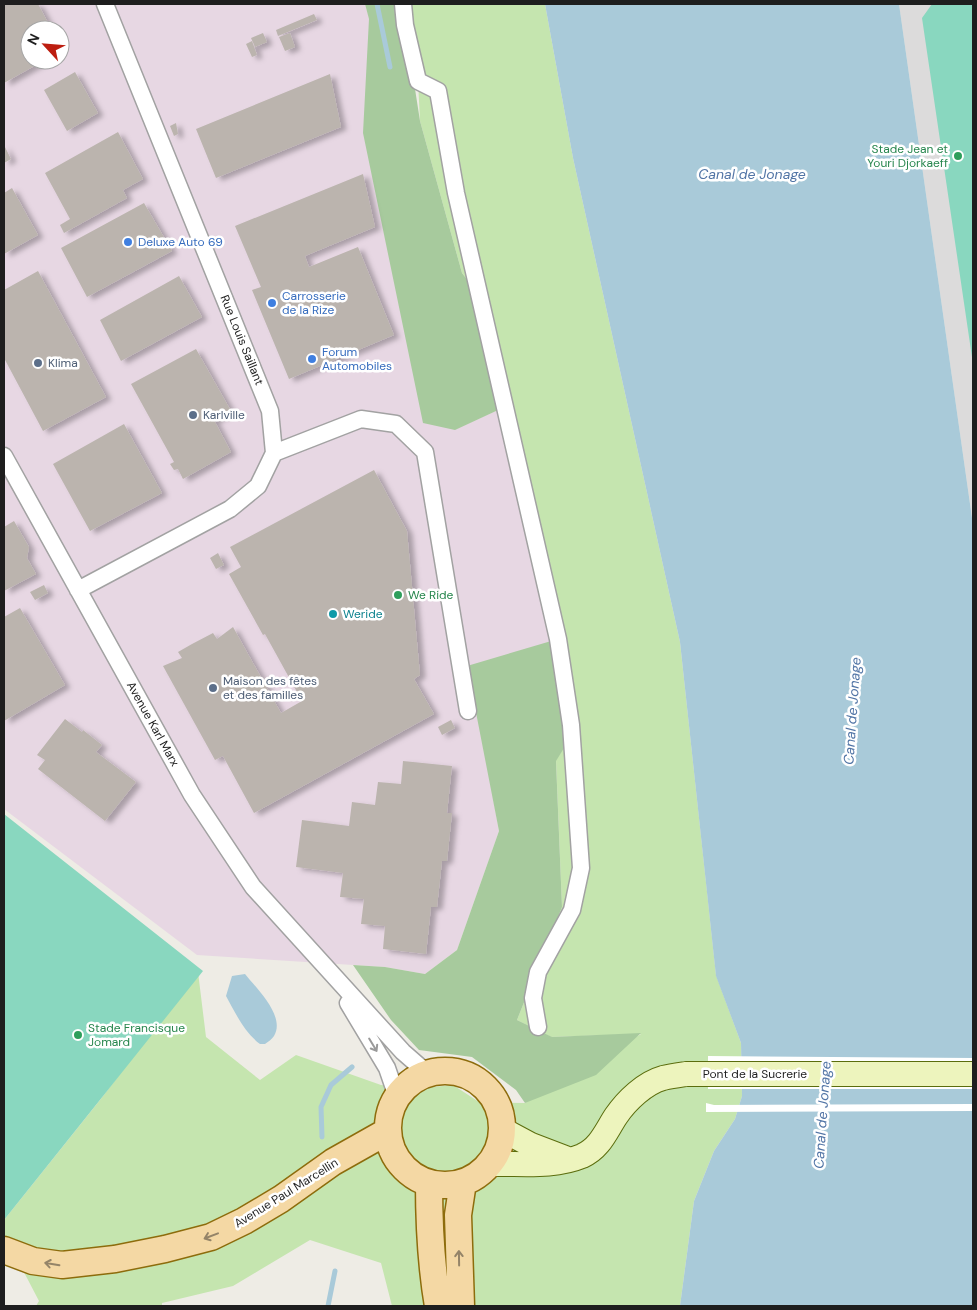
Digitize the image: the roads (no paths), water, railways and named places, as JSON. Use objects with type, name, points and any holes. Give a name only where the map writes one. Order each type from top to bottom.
[{"type":"main road","points":[[449,1071],[465,1074],[480,1082],[494,1098],[499,1108],[502,1130],[499,1148],[490,1164],[478,1175],[463,1182],[452,1185],[429,1183],[413,1175],[398,1160],[390,1141],[388,1131],[389,1119],[397,1097],[415,1079],[427,1074],[449,1071]]},
{"type":"main road","name":"Avenue Paul Marcellin","points":[[4,1250],[33,1260],[62,1265],[115,1259],[211,1237],[244,1221],[281,1199],[333,1162],[388,1131]]},
{"type":"main road","points":[[461,1306],[458,1214],[463,1182]]},
{"type":"main road","points":[[429,1183],[432,1264],[438,1306]]},
{"type":"street","name":"Rue Louis Saillant","points":[[105,4],[270,411],[274,453]]},
{"type":"street","points":[[403,4],[405,25],[418,81],[438,91],[456,193],[558,639],[571,725],[581,868],[572,910],[538,972],[533,998],[538,1027]]},
{"type":"street","points":[[78,590],[230,509],[258,486],[274,453],[361,419],[396,424],[425,452],[468,711]]},
{"type":"street","name":"Avenue Karl Marx","points":[[4,456],[192,795],[253,887],[403,1052],[427,1074]]},
{"type":"street","name":"Avenue Karl Marx","points":[[330,973],[387,1068],[397,1097]]},
{"type":"street","name":"Pont de la Sucrerie","points":[[569,1160],[583,1156],[597,1146],[616,1115],[631,1098],[645,1087],[662,1078],[686,1074],[973,1074]]},
{"type":"street","points":[[502,1130],[531,1145],[569,1160]]},
{"type":"street","points":[[490,1164],[546,1164],[569,1160]]},
{"type":"water","name":"Canal de Jonage","points":[[545,4],[899,4],[973,525],[973,1306],[680,1306],[694,1201],[714,1151],[735,1119],[742,1096],[741,1043],[716,976],[680,642],[573,158]]},
{"type":"water","points":[[245,974],[262,994],[273,1011],[276,1020],[277,1028],[274,1036],[265,1044],[260,1044],[249,1034],[226,996],[232,976]]},
{"type":"waterway","points":[[377,4],[390,67]]},
{"type":"waterway","points":[[322,1137],[321,1107],[331,1085],[352,1067]]},
{"type":"waterway","points":[[328,1306],[335,1271]]},
{"type":"place","name":"Stade Jean et Youri Djorkaeff","points":[[958,156]]},
{"type":"place","name":"Deluxe Auto 69","points":[[128,242]]},
{"type":"place","name":"Carrosserie de la Rize","points":[[272,303]]},
{"type":"place","name":"Forum Automobiles","points":[[312,359]]},
{"type":"place","name":"Klima","points":[[38,363]]},
{"type":"place","name":"Karlville","points":[[193,415]]},
{"type":"place","name":"We Ride","points":[[398,595]]},
{"type":"place","name":"Weride","points":[[333,614]]},
{"type":"place","name":"Maison des fêtes et des familles","points":[[213,688]]},
{"type":"place","name":"Stade Francisque Jomard","points":[[78,1035]]}]
